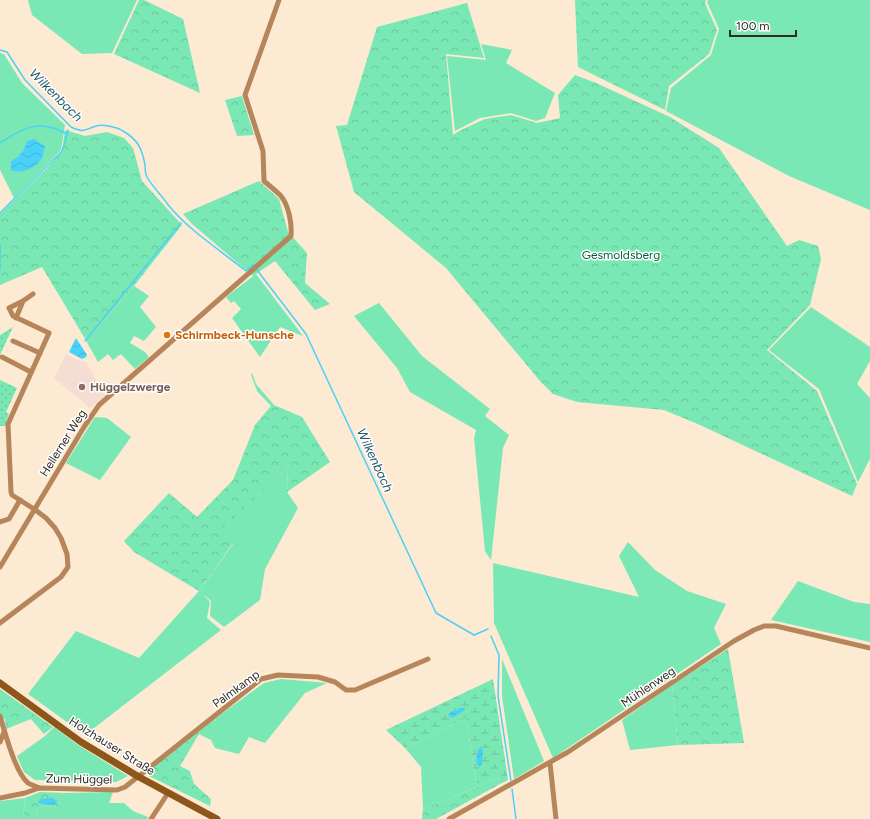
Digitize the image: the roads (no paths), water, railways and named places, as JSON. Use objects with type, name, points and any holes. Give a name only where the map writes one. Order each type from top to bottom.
[{"type":"street","name":"Hellerner Weg","points":[[0,567],[84,427],[99,405],[291,236],[289,216],[285,201],[264,181],[263,151],[245,95],[279,0]]},
{"type":"street","points":[[0,623],[61,577],[68,567],[67,554],[61,538],[55,528],[46,518],[12,495],[11,492],[8,424],[49,333],[16,318],[13,316],[9,308],[33,294]]},
{"type":"street","points":[[16,318],[23,301]]},
{"type":"street","points":[[13,340],[40,353]]},
{"type":"street","points":[[2,357],[31,372]]},
{"type":"street","points":[[0,522],[9,519],[20,500]]},
{"type":"street","name":"Mühlenweg","points":[[448,819],[550,763],[734,641],[754,630],[764,626],[776,626],[870,648]]},
{"type":"street","name":"Palmkamp","points":[[139,777],[261,680],[278,675],[318,677],[335,682],[346,690],[354,690],[428,659]]},
{"type":"street","name":"Holzhauser Straße","points":[[0,683],[81,742],[139,777],[217,819]]},
{"type":"street","points":[[0,716],[4,732],[0,742]]},
{"type":"street","name":"Zum Hüggel","points":[[4,732],[20,772],[28,783],[39,788]]},
{"type":"street","points":[[550,763],[556,819]]},
{"type":"street","name":"Zum Hüggel","points":[[0,798],[25,793],[39,788],[117,790],[125,787],[139,777]]},
{"type":"street","points":[[151,819],[168,793]]},
{"type":"water","points":[[34,139],[45,146],[41,159],[30,169],[25,171],[11,170],[11,161],[22,153],[27,141]]},
{"type":"water","points":[[76,338],[87,355],[82,359],[69,352]]},
{"type":"water","points":[[459,708],[465,708],[465,710],[452,718],[448,715],[451,712],[456,711]]},
{"type":"water","points":[[481,747],[483,751],[482,764],[480,766],[477,765],[477,754],[479,748]]},
{"type":"water","points":[[53,798],[57,801],[56,804],[46,805],[38,803],[40,799]]},
{"type":"waterway","name":"Wilkenbach","points":[[0,50],[7,52],[25,80],[71,127],[79,130],[86,130],[102,125],[110,126],[128,134],[136,141],[141,149],[147,177],[177,215],[186,224],[246,271],[253,265]]},
{"type":"waterway","points":[[0,143],[17,133],[32,127],[49,127],[67,134]]},
{"type":"waterway","points":[[0,213],[62,151],[68,130]]},
{"type":"waterway","points":[[85,341],[181,223]]},
{"type":"waterway","points":[[0,245],[0,269]]},
{"type":"waterway","name":"Wilkenbach","points":[[257,270],[306,334],[436,613],[474,635],[488,629]]},
{"type":"waterway","name":"Wilkenbach","points":[[491,636],[499,655],[498,696],[511,781]]},
{"type":"waterway","name":"Wilkenbach","points":[[512,789],[516,819]]},
{"type":"place","name":"Schirmbeck-Hunsche","points":[[167,335]]},
{"type":"place","name":"Hüggelzwerge","points":[[82,387]]},
{"type":"park label","name":"Gesmoldsberg","points":[[621,255]]}]
